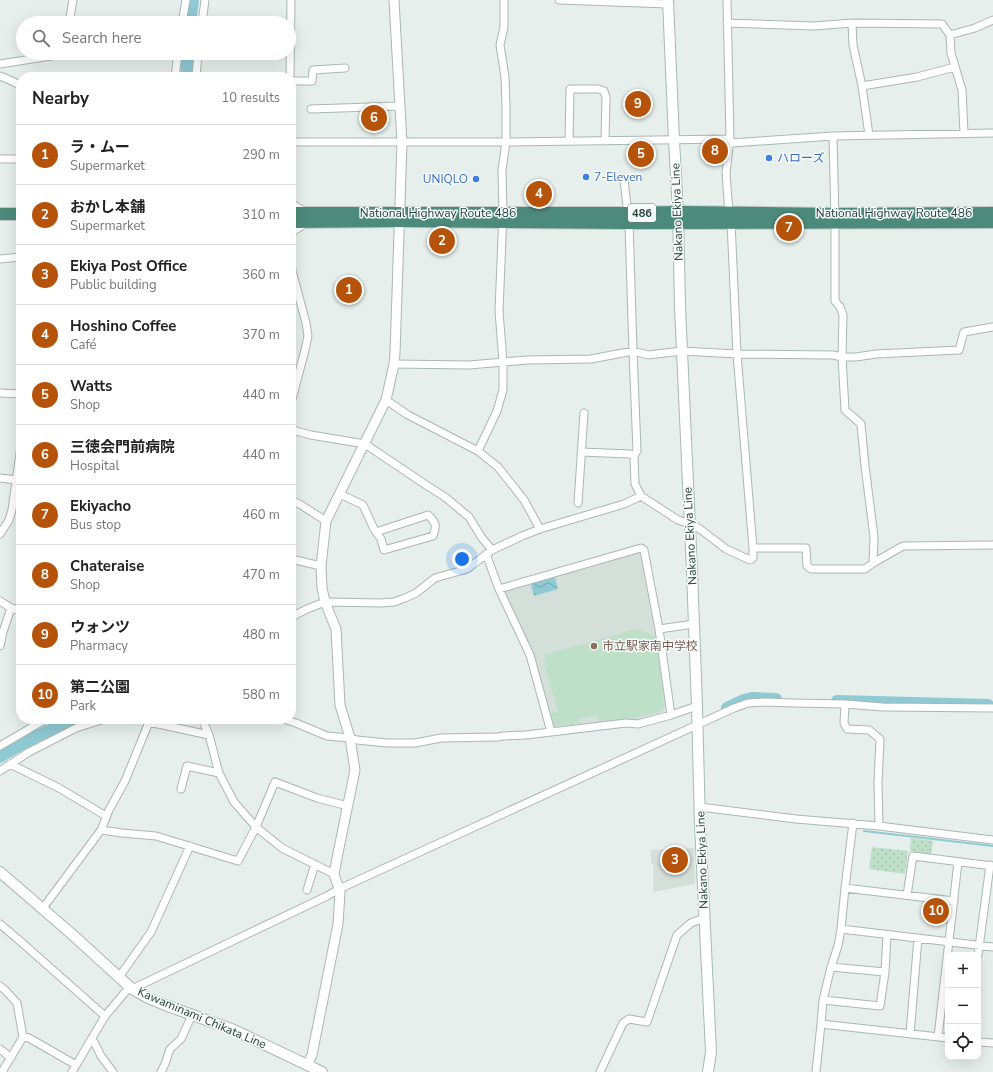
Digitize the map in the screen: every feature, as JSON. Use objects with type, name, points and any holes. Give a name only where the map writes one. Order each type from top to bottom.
[{"type":"highway","name":"National Highway Route 486","points":[[835,218],[993,213]]},
{"type":"highway","points":[[0,214],[16,214]]},
{"type":"highway","name":"National Highway Route 486","points":[[296,214],[308,218],[835,218],[993,222]]},
{"type":"highway","name":"National Highway Route 486","points":[[296,226],[308,218]]},
{"type":"highway","points":[[0,222],[16,222]]},
{"type":"main road","name":"Nakano Ekiya Line","points":[[668,2],[694,624],[700,825],[710,1052],[708,1072]]},
{"type":"main road","name":"Kawaminami Chikata Line","points":[[0,872],[43,908],[132,989],[165,1005],[234,1030],[322,1072]]},
{"type":"street","points":[[70,16],[73,0]]},
{"type":"street","points":[[183,16],[186,0]]},
{"type":"street","points":[[203,16],[205,0]]},
{"type":"street","points":[[291,0],[291,16]]},
{"type":"street","points":[[307,1065],[312,1055],[338,924],[340,892],[334,874],[355,770],[350,738],[340,705],[336,629],[325,602],[322,588],[321,566],[326,521],[386,400],[396,353],[402,143],[394,0]]},
{"type":"street","points":[[478,450],[497,411],[503,390],[503,362],[499,311],[502,170],[506,142],[506,106],[500,45],[504,27],[504,0]]},
{"type":"street","points":[[558,0],[668,2]]},
{"type":"street","points":[[624,180],[628,218],[637,451],[634,456],[635,484],[641,496],[678,520],[690,524],[700,530],[726,549],[750,560],[753,558],[753,548],[737,354],[730,218],[726,173],[730,139],[727,0]]},
{"type":"street","points":[[950,35],[975,28],[993,20]]},
{"type":"street","points":[[727,23],[814,26],[852,23],[942,24],[950,35],[955,67],[962,90],[964,133]]},
{"type":"street","points":[[852,23],[853,45],[862,86],[869,135]]},
{"type":"street","points":[[0,64],[25,60]]},
{"type":"street","points":[[176,72],[177,60]]},
{"type":"street","points":[[196,72],[197,60]]},
{"type":"street","points":[[290,60],[290,72]]},
{"type":"street","points":[[862,86],[917,77],[955,67]]},
{"type":"street","points":[[296,81],[312,81],[313,70],[345,68]]},
{"type":"street","points":[[0,76],[16,83]]},
{"type":"street","points":[[569,141],[570,90],[598,89],[604,92],[606,97],[605,141]]},
{"type":"street","points":[[311,110],[400,106]]},
{"type":"street","points":[[730,139],[731,143],[833,136],[993,133]]},
{"type":"street","points":[[833,136],[835,301],[843,314],[842,357],[845,410],[861,424],[874,537],[874,562]]},
{"type":"street","points":[[296,142],[402,143],[730,139]]},
{"type":"street","points":[[0,159],[16,158]]},
{"type":"street","points":[[296,207],[308,218]]},
{"type":"street","points":[[0,259],[16,257]]},
{"type":"street","points":[[296,286],[308,336],[296,384]]},
{"type":"street","points":[[394,364],[469,365],[527,360],[591,359],[632,351],[648,355],[682,351],[737,354],[833,355],[842,357],[856,357],[876,354],[959,350],[964,332],[993,327]]},
{"type":"street","points":[[0,394],[16,394]]},
{"type":"street","points":[[386,400],[408,415],[478,450],[498,467],[524,500],[540,529]]},
{"type":"street","points":[[578,503],[584,413]]},
{"type":"street","points":[[296,431],[365,444],[445,497],[469,517],[489,552],[499,589],[530,656],[551,732]]},
{"type":"street","points":[[581,452],[630,454],[634,456]]},
{"type":"street","points":[[0,478],[16,480],[12,510],[9,520],[0,534]]},
{"type":"street","points":[[340,494],[363,505],[376,532],[381,539],[384,550],[433,536],[436,529],[434,520],[428,515],[376,532]]},
{"type":"street","points":[[296,614],[325,602],[394,602],[416,593],[435,578],[467,569],[489,552],[540,529],[624,504],[641,496]]},
{"type":"street","points":[[296,502],[326,521]]},
{"type":"street","points":[[753,548],[806,548],[808,566],[811,569],[865,569],[874,562],[903,546],[993,545]]},
{"type":"street","points":[[499,589],[641,548],[644,550],[659,629],[671,715]]},
{"type":"street","points":[[296,560],[321,566]]},
{"type":"street","points":[[0,601],[11,608],[16,609]]},
{"type":"street","points":[[0,646],[11,608]]},
{"type":"street","points":[[659,629],[694,624]]},
{"type":"street","points":[[72,1072],[105,1016],[127,990],[132,989],[319,900],[339,889],[697,722],[748,703],[764,702],[846,704],[883,707],[993,708]]},
{"type":"street","points":[[846,704],[844,724],[847,729],[870,730],[880,739],[878,782],[879,826]]},
{"type":"street","points":[[296,723],[327,736],[387,743],[415,744],[441,738],[526,736],[626,723],[638,724],[697,706]]},
{"type":"street","points":[[0,746],[37,724]]},
{"type":"street","points":[[0,771],[30,752],[76,728],[89,724]]},
{"type":"street","points":[[43,908],[101,830],[106,816],[125,781],[148,724]]},
{"type":"street","points":[[166,724],[209,735]]},
{"type":"street","points":[[204,724],[209,735],[219,774],[234,802],[256,827],[282,848],[334,874]]},
{"type":"street","points":[[10,764],[59,788],[106,816]]},
{"type":"street","points":[[181,789],[187,766],[219,774]]},
{"type":"street","points":[[101,830],[156,836],[238,861],[256,827],[275,782],[317,798],[348,806]]},
{"type":"street","points":[[700,807],[993,840]]},
{"type":"street","points":[[816,1072],[823,1000],[838,946],[841,929],[852,823]]},
{"type":"street","points":[[119,977],[151,932],[190,846]]},
{"type":"street","points":[[907,895],[913,856],[992,866],[978,952]]},
{"type":"street","points":[[938,1037],[958,862]]},
{"type":"street","points":[[307,890],[314,864]]},
{"type":"street","points":[[845,888],[954,901]]},
{"type":"street","points":[[600,1072],[623,1023],[629,1018],[647,1022],[677,935],[691,923],[704,918]]},
{"type":"street","points":[[0,924],[105,1016]]},
{"type":"street","points":[[841,929],[993,947]]},
{"type":"street","points":[[823,1000],[880,1006],[885,972],[887,935]]},
{"type":"street","points":[[910,1034],[918,938]]},
{"type":"street","points":[[831,967],[885,972]]},
{"type":"street","points":[[0,986],[16,1003],[24,1037],[2,1072]]},
{"type":"street","points":[[161,1072],[170,1049],[181,1039],[192,1015]]},
{"type":"street","points":[[821,1024],[945,1038]]},
{"type":"street","points":[[24,1037],[29,1038],[76,1065]]},
{"type":"street","points":[[92,1038],[101,1056],[113,1072]]},
{"type":"street","points":[[981,1042],[993,1044]]},
{"type":"street","points":[[0,1049],[11,1058]]},
{"type":"shaded area","name":"市立駅家南中学校","points":[[639,552],[643,554],[662,666],[666,709],[664,712],[636,720],[626,719],[553,728],[504,589]]},
{"type":"shaded area","points":[[694,848],[695,884],[653,892],[653,864],[651,864],[651,850]]},
{"type":"green space","points":[[636,629],[659,638],[664,664],[660,666],[664,708],[662,711],[635,718],[599,721],[598,716],[579,718],[580,723],[555,726],[550,714],[558,711],[543,661],[546,660],[544,655]]},
{"type":"green space","points":[[911,838],[933,841],[931,854],[910,851]]},
{"type":"green space","points":[[872,847],[908,851],[905,874],[869,869]]},
{"type":"green space","points":[[924,900],[950,904],[948,921],[922,918]]},
{"type":"water","points":[[555,577],[558,589],[534,596],[531,584]]},
{"type":"waterway","points":[[191,16],[193,0]]},
{"type":"waterway","points":[[186,72],[187,60]]},
{"type":"waterway","points":[[727,708],[752,698],[776,699]]},
{"type":"waterway","points":[[837,701],[988,705]]},
{"type":"waterway","points":[[0,757],[36,737],[65,724]]},
{"type":"waterway","points":[[864,831],[993,846]]},
{"type":"place","name":"ウォンツ","points":[[638,104]]},
{"type":"place","name":"三徳会門前病院","points":[[374,118]]},
{"type":"place","name":"Chateraise","points":[[715,151]]},
{"type":"place","name":"Watts","points":[[641,154]]},
{"type":"place","name":"ハローズ","points":[[769,158]]},
{"type":"place","name":"7-Eleven","points":[[586,177]]},
{"type":"place","name":"UNIQLO","points":[[476,179]]},
{"type":"place","name":"Hoshino Coffee","points":[[539,194]]},
{"type":"place","name":"Ekiyacho","points":[[789,228]]},
{"type":"place","name":"おかし本舗","points":[[442,241]]},
{"type":"place","name":"ラ・ムー","points":[[349,290]]},
{"type":"place","name":"市立駅家南中学校","points":[[594,646]]},
{"type":"place","name":"Ekiya Post Office","points":[[675,860]]},
{"type":"place","name":"第二公園","points":[[936,911]]}]
